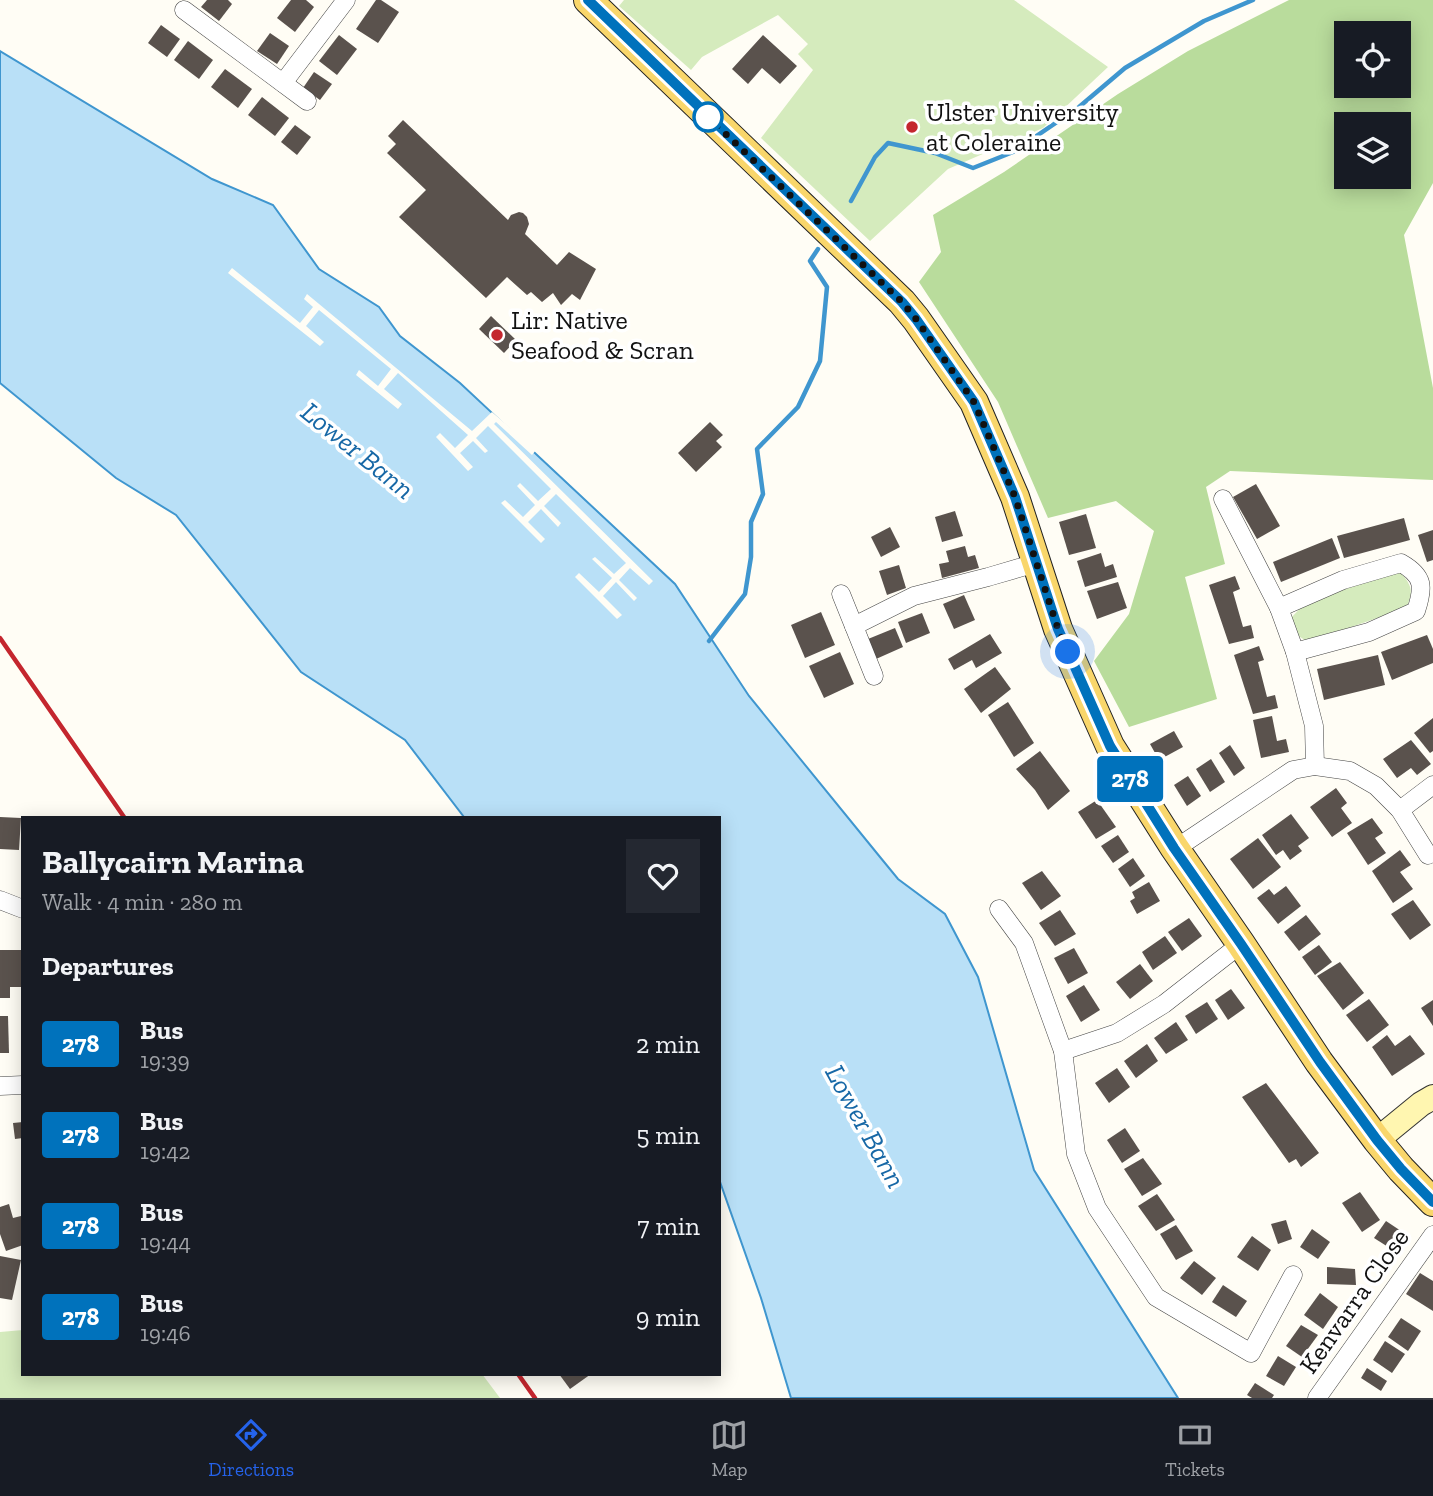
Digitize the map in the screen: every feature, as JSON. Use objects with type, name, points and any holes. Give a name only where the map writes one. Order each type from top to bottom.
[{"type":"main road","points":[[588,0],[916,319],[974,402],[1015,497],[1058,629],[1110,746],[1174,848],[1320,1062],[1377,1140],[1433,1202]]},
{"type":"street","points":[[283,83],[346,0]]},
{"type":"street","points":[[184,10],[307,101]]},
{"type":"street","points":[[1223,499],[1279,608],[1295,652],[1314,726],[1315,766]]},
{"type":"street","points":[[854,626],[914,596],[989,578],[1036,563]]},
{"type":"street","points":[[1279,608],[1343,580],[1401,563],[1427,580],[1416,611],[1369,632],[1295,652]]},
{"type":"street","points":[[841,594],[874,676]]},
{"type":"street","points":[[1174,848],[1293,770],[1315,766],[1350,771],[1376,786],[1399,810],[1428,855]]},
{"type":"street","points":[[1399,810],[1433,785]]},
{"type":"street","points":[[0,900],[21,908]]},
{"type":"street","points":[[999,909],[1024,943],[1063,1051],[1076,1154],[1097,1208],[1156,1297],[1251,1353],[1293,1275]]},
{"type":"street","points":[[1063,1051],[1117,1033],[1164,1004],[1241,944]]},
{"type":"street","points":[[0,1086],[21,1085]]},
{"type":"street","points":[[1377,1140],[1433,1097]]},
{"type":"street","name":"Kenvarra Close","points":[[1317,1398],[1433,1235]]},
{"type":"green space","name":"Ulster University at Coleraine","points":[[624,0],[1014,0],[1108,67],[1043,128],[948,169],[870,241],[761,138],[813,70],[798,54],[808,44],[778,15],[702,57],[691,70],[619,6]]},
{"type":"green space","points":[[1289,0],[1433,0],[1433,183],[1404,235],[1433,388],[1433,480],[1230,471],[1206,487],[1225,564],[1185,577],[1217,699],[1129,727],[1094,661],[1129,614],[1154,531],[1116,501],[1048,518],[998,402],[919,282],[941,252],[933,215],[1004,172],[1118,94],[1188,51]]},
{"type":"green space","points":[[1400,572],[1410,589],[1406,608],[1308,642],[1292,632],[1290,619],[1307,601]]},
{"type":"green space","points":[[21,1330],[21,1376],[484,1376],[500,1398],[0,1398],[0,1332]]},
{"type":"water","name":"Lower Bann","points":[[0,51],[212,179],[273,205],[319,269],[379,307],[400,336],[460,383],[675,584],[749,696],[898,879],[945,914],[978,977],[1034,1170],[1178,1398],[791,1398],[761,1298],[721,1185],[721,816],[463,816],[405,740],[301,672],[176,515],[116,478],[0,383]]},
{"type":"pier","points":[[232,268],[300,323],[313,307],[304,299],[307,294],[472,431],[492,412],[536,450],[532,455],[496,422],[494,424],[653,581],[649,585],[630,568],[619,580],[637,598],[634,601],[616,582],[603,596],[622,615],[617,619],[575,577],[579,573],[599,592],[612,578],[592,559],[595,557],[614,574],[626,563],[556,494],[544,506],[561,523],[558,527],[541,509],[528,522],[545,539],[541,543],[501,503],[505,500],[523,517],[535,505],[517,486],[520,483],[538,501],[551,489],[488,426],[476,438],[488,451],[485,453],[473,441],[460,453],[473,467],[468,471],[436,437],[440,433],[455,448],[468,435],[398,373],[384,389],[402,404],[398,409],[356,375],[359,370],[378,386],[391,369],[319,310],[306,326],[324,342],[320,346],[228,273]]},
{"type":"building","points":[[207,0],[228,0],[232,4],[219,21],[201,7]]},
{"type":"building","points":[[291,0],[306,0],[314,7],[295,32],[277,18]]},
{"type":"building","points":[[376,0],[381,0],[399,12],[378,43],[356,29]]},
{"type":"building","points":[[161,25],[180,39],[167,57],[148,43]]},
{"type":"building","points":[[270,33],[289,46],[277,64],[257,51]]},
{"type":"building","points":[[339,35],[357,49],[337,75],[319,61]]},
{"type":"building","points":[[763,35],[797,66],[780,84],[762,68],[748,84],[732,69]]},
{"type":"building","points":[[188,41],[213,60],[199,79],[174,60]]},
{"type":"building","points":[[225,69],[252,89],[238,108],[211,87]]},
{"type":"building","points":[[314,72],[332,84],[320,100],[303,88]]},
{"type":"building","points":[[262,97],[289,118],[275,136],[248,115]]},
{"type":"building","points":[[403,120],[508,220],[511,215],[523,213],[529,224],[525,234],[557,265],[569,252],[596,269],[580,300],[572,294],[561,305],[553,293],[542,302],[531,292],[527,295],[507,277],[486,298],[399,217],[426,190],[387,153],[396,144],[388,136]]},
{"type":"building","points":[[295,125],[311,137],[297,155],[281,142]]},
{"type":"building","points":[[491,316],[516,340],[504,353],[479,329]]},
{"type":"building","points":[[710,422],[723,435],[716,441],[722,447],[696,472],[678,453]]},
{"type":"building","points":[[1256,484],[1280,526],[1257,539],[1233,497]]},
{"type":"building","points":[[955,511],[963,536],[942,542],[935,517]]},
{"type":"building","points":[[1086,514],[1096,548],[1069,555],[1059,522]]},
{"type":"building","points":[[1404,518],[1410,540],[1344,558],[1337,536]]},
{"type":"building","points":[[890,527],[900,547],[881,557],[871,537]]},
{"type":"building","points":[[1433,530],[1433,560],[1427,562],[1418,535]]},
{"type":"building","points":[[1332,538],[1340,558],[1281,582],[1273,562]]},
{"type":"building","points":[[965,546],[968,557],[975,555],[979,568],[942,578],[939,564],[949,562],[946,551]]},
{"type":"building","points":[[1101,553],[1105,567],[1113,564],[1117,577],[1085,587],[1077,561]]},
{"type":"building","points":[[899,565],[906,588],[887,595],[879,571]]},
{"type":"building","points":[[1235,576],[1240,589],[1233,592],[1243,627],[1251,625],[1254,638],[1229,644],[1209,585]]},
{"type":"building","points":[[1118,582],[1127,608],[1097,619],[1087,591]]},
{"type":"building","points":[[964,595],[975,620],[954,629],[943,604]]},
{"type":"building","points":[[821,612],[835,645],[805,658],[791,625]]},
{"type":"building","points":[[922,613],[930,633],[906,643],[898,622]]},
{"type":"building","points":[[895,628],[903,647],[876,659],[868,639]]},
{"type":"building","points":[[990,634],[1002,653],[976,668],[972,660],[954,670],[948,659]]},
{"type":"building","points":[[1427,635],[1433,649],[1433,663],[1392,680],[1381,652]]},
{"type":"building","points":[[1259,646],[1264,660],[1258,662],[1267,697],[1275,695],[1278,708],[1253,714],[1234,655]]},
{"type":"building","points":[[840,652],[854,684],[824,698],[809,666]]},
{"type":"building","points":[[1378,655],[1385,685],[1324,700],[1317,669]]},
{"type":"building","points":[[995,667],[1011,689],[981,713],[964,689]]},
{"type":"building","points":[[1008,702],[1034,743],[1014,757],[988,715]]},
{"type":"building","points":[[1272,716],[1277,741],[1286,739],[1289,752],[1261,758],[1253,720]]},
{"type":"building","points":[[1433,718],[1433,751],[1430,753],[1414,733]]},
{"type":"building","points":[[1174,731],[1183,747],[1159,760],[1150,744]]},
{"type":"building","points":[[1411,740],[1431,764],[1417,775],[1411,768],[1397,778],[1383,759]]},
{"type":"building","points":[[1230,745],[1245,768],[1234,776],[1219,753]]},
{"type":"building","points":[[1040,751],[1070,791],[1048,810],[1016,769]]},
{"type":"building","points":[[1211,759],[1225,782],[1210,792],[1196,769]]},
{"type":"building","points":[[1188,776],[1201,796],[1187,806],[1174,785]]},
{"type":"building","points":[[1336,788],[1347,803],[1341,808],[1352,823],[1332,837],[1310,807]]},
{"type":"building","points":[[1097,800],[1116,827],[1096,839],[1078,812]]},
{"type":"building","points":[[1291,814],[1309,838],[1298,846],[1302,851],[1290,860],[1283,850],[1276,855],[1262,835]]},
{"type":"building","points":[[0,817],[21,818],[19,850],[0,849]]},
{"type":"building","points":[[1372,818],[1383,833],[1375,838],[1386,853],[1368,865],[1347,833]]},
{"type":"building","points":[[1118,835],[1129,852],[1113,863],[1101,846]]},
{"type":"building","points":[[1258,838],[1281,867],[1253,889],[1230,859]]},
{"type":"building","points":[[1400,850],[1411,865],[1400,872],[1413,889],[1393,903],[1372,871]]},
{"type":"building","points":[[1133,858],[1145,876],[1130,887],[1118,869]]},
{"type":"building","points":[[1042,871],[1061,896],[1041,910],[1022,883]]},
{"type":"building","points":[[1149,882],[1160,901],[1137,914],[1130,901],[1135,898],[1132,892]]},
{"type":"building","points":[[1286,886],[1301,906],[1278,924],[1257,898],[1269,889],[1274,895]]},
{"type":"building","points":[[1413,900],[1431,925],[1410,940],[1391,914]]},
{"type":"building","points":[[1060,910],[1076,934],[1055,946],[1039,923]]},
{"type":"building","points":[[1306,915],[1321,934],[1299,951],[1284,932]]},
{"type":"building","points":[[1189,918],[1202,936],[1182,951],[1168,932]]},
{"type":"building","points":[[1165,936],[1177,953],[1153,970],[1142,952]]},
{"type":"building","points":[[1319,945],[1332,962],[1315,975],[1302,957]]},
{"type":"building","points":[[1074,948],[1088,973],[1068,984],[1054,958]]},
{"type":"building","points":[[0,950],[21,950],[21,987],[10,987],[10,998],[0,998]]},
{"type":"building","points":[[1340,962],[1364,993],[1343,1010],[1317,976]]},
{"type":"building","points":[[1140,964],[1153,981],[1130,999],[1116,982]]},
{"type":"building","points":[[1084,985],[1100,1010],[1081,1022],[1066,996]]},
{"type":"building","points":[[1231,989],[1245,1008],[1228,1020],[1215,1000]]},
{"type":"building","points":[[1369,999],[1389,1025],[1367,1042],[1346,1015]]},
{"type":"building","points":[[1433,1000],[1433,1026],[1421,1008]]},
{"type":"building","points":[[1207,1002],[1218,1019],[1196,1034],[1185,1016]]},
{"type":"building","points":[[0,1016],[8,1016],[9,1053],[0,1053]]},
{"type":"building","points":[[1176,1022],[1188,1040],[1166,1054],[1154,1038]]},
{"type":"building","points":[[1387,1035],[1395,1046],[1410,1035],[1425,1054],[1392,1076],[1372,1047]]},
{"type":"building","points":[[1147,1044],[1158,1061],[1136,1078],[1124,1061]]},
{"type":"building","points":[[1117,1068],[1130,1087],[1109,1103],[1095,1083]]},
{"type":"building","points":[[1266,1083],[1319,1153],[1301,1167],[1296,1159],[1289,1163],[1242,1097]]},
{"type":"building","points":[[21,1122],[21,1138],[15,1139],[13,1123]]},
{"type":"building","points":[[1125,1128],[1140,1151],[1122,1163],[1107,1140]]},
{"type":"building","points":[[1143,1158],[1162,1184],[1142,1196],[1124,1169]]},
{"type":"building","points":[[1360,1192],[1380,1220],[1362,1232],[1342,1203]]},
{"type":"building","points":[[1157,1194],[1175,1220],[1156,1231],[1138,1206]]},
{"type":"building","points":[[9,1204],[13,1218],[21,1216],[21,1246],[6,1251],[0,1234],[0,1207]]},
{"type":"building","points":[[1286,1220],[1292,1239],[1278,1244],[1271,1224]]},
{"type":"building","points":[[1386,1221],[1407,1235],[1396,1252],[1374,1238]]},
{"type":"building","points":[[1176,1225],[1193,1251],[1176,1260],[1160,1234]]},
{"type":"building","points":[[1312,1229],[1330,1242],[1318,1259],[1300,1247]]},
{"type":"building","points":[[1252,1236],[1271,1250],[1258,1271],[1237,1257]]},
{"type":"building","points":[[0,1256],[21,1260],[12,1300],[0,1298]]},
{"type":"building","points":[[1194,1261],[1216,1278],[1202,1295],[1180,1278]]},
{"type":"building","points":[[1327,1267],[1355,1269],[1356,1285],[1327,1284]]},
{"type":"building","points":[[1420,1273],[1433,1281],[1433,1311],[1406,1294]]},
{"type":"building","points":[[1223,1285],[1247,1301],[1236,1317],[1212,1302]]},
{"type":"building","points":[[1320,1293],[1338,1307],[1323,1329],[1304,1315]]},
{"type":"building","points":[[1401,1318],[1421,1331],[1408,1351],[1388,1337]]},
{"type":"building","points":[[1301,1325],[1318,1335],[1302,1357],[1286,1346]]},
{"type":"building","points":[[1385,1341],[1405,1354],[1392,1373],[1373,1360]]},
{"type":"building","points":[[1278,1356],[1296,1367],[1284,1386],[1266,1376]]},
{"type":"building","points":[[1367,1368],[1387,1381],[1381,1391],[1361,1378]]},
{"type":"building","points":[[560,1376],[588,1376],[570,1389]]},
{"type":"building","points":[[1255,1383],[1274,1395],[1272,1398],[1252,1398],[1247,1395]]},
{"type":"waterway","points":[[851,201],[875,157],[888,143],[935,153],[973,168],[1013,152],[1079,107],[1125,68],[1204,21],[1253,0]]},
{"type":"waterway","points":[[709,641],[745,594],[751,557],[751,522],[763,494],[757,449],[798,407],[820,361],[827,287],[810,261],[818,249]]},
{"type":"railway","points":[[0,638],[123,816]]},
{"type":"railway","points":[[519,1376],[535,1398]]},
{"type":"bus line","name":"278","points":[[588,0],[902,302],[952,370],[974,402],[1015,497],[1058,629],[1110,746],[1174,848],[1320,1062],[1377,1140],[1433,1202]]},
{"type":"place","name":"Ulster University at Coleraine","points":[[912,127]]},
{"type":"place","name":"Lir: Native Seafood & Scran","points":[[497,335]]},
{"type":"route","points":[[708,117],[902,302],[974,402],[1015,497],[1068,652]]}]
